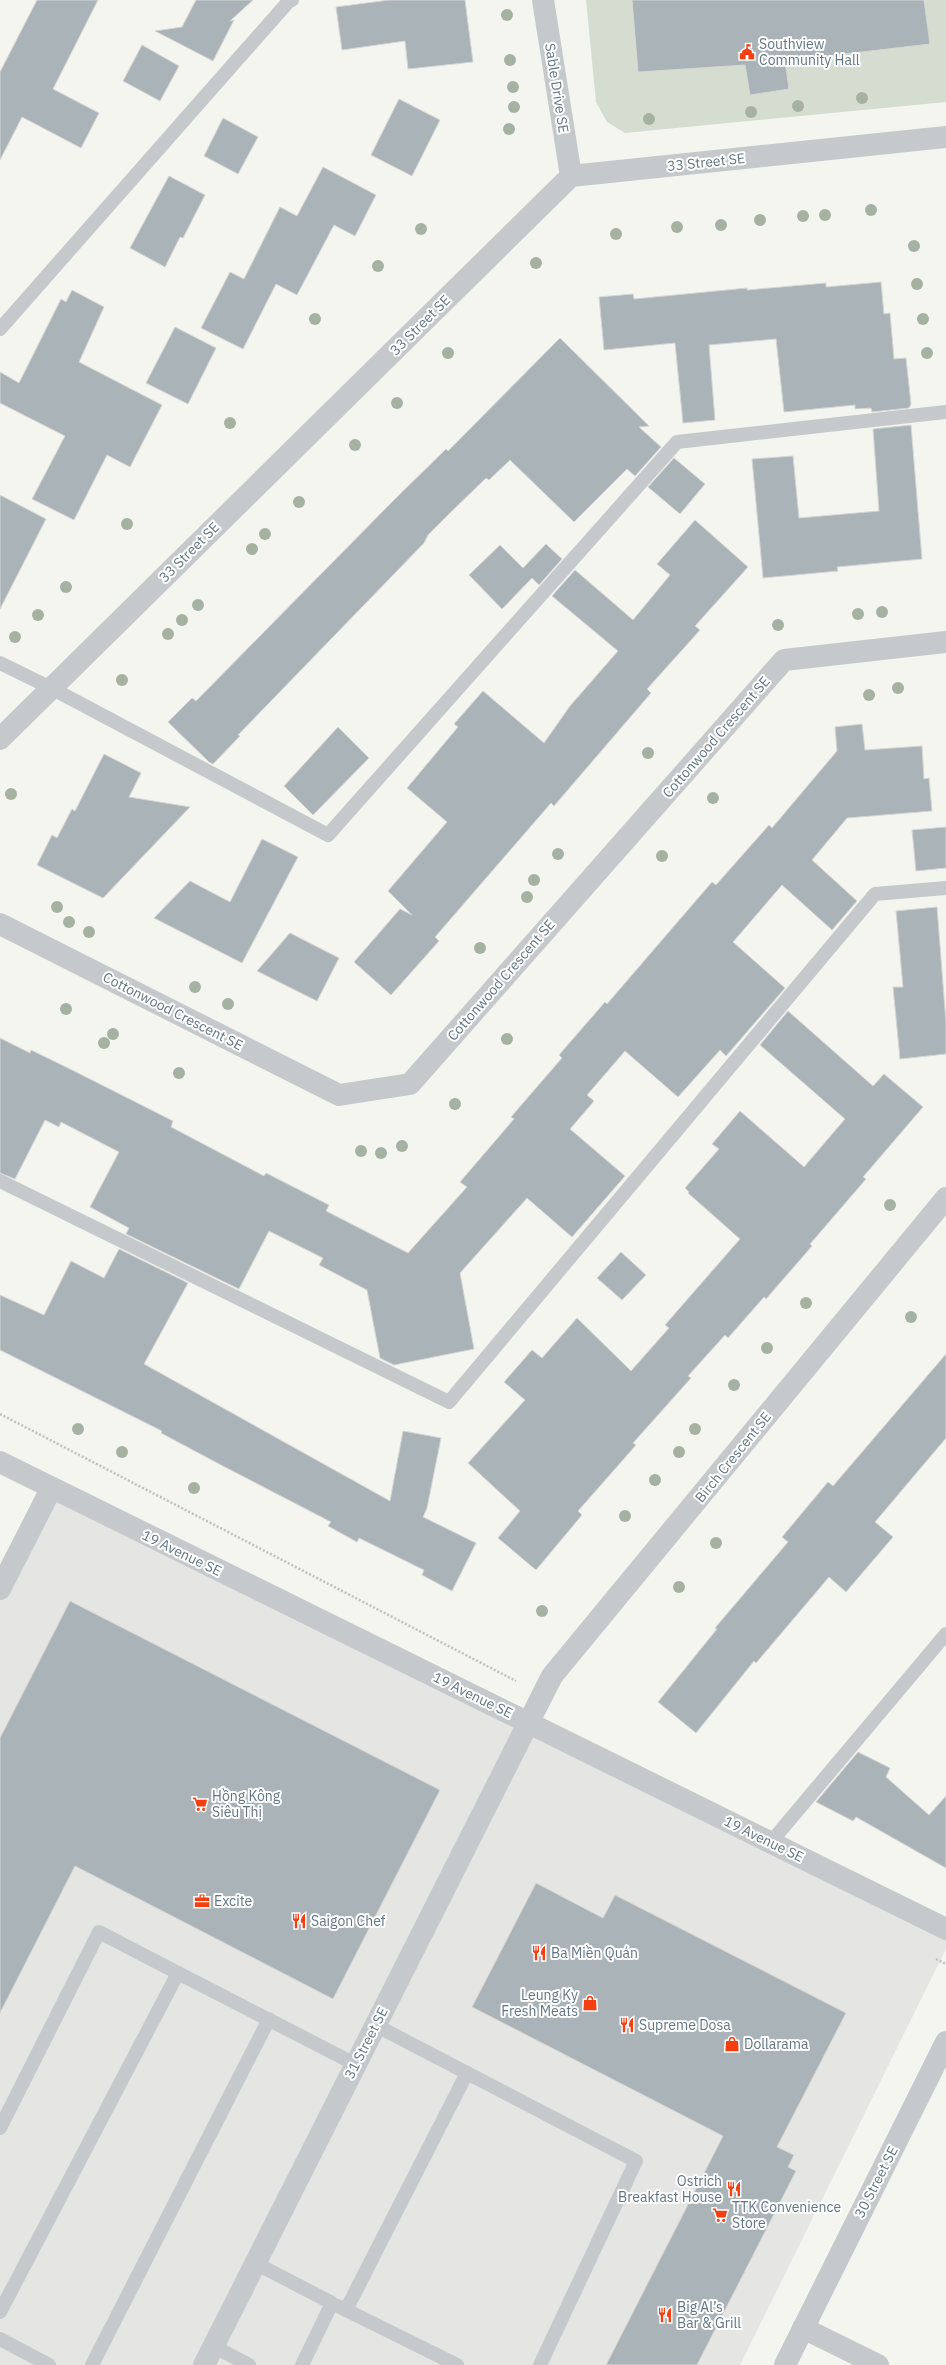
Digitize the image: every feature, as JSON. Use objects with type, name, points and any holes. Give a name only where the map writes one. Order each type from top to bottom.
[{"type":"street","name":"Sable Drive SE","points":[[543,0],[571,176]]},
{"type":"street","name":"33 Street SE","points":[[0,739],[571,176],[946,140]]},
{"type":"street","name":"Cottonwood Crescent SE","points":[[0,924],[339,1096],[410,1084],[784,660],[946,642]]},
{"type":"street","name":"Birch Crescent SE","points":[[527,1721],[552,1676],[946,1198]]},
{"type":"street","name":"19 Avenue SE","points":[[0,1462],[51,1489],[527,1721],[946,1929]]},
{"type":"street","points":[[0,1589],[51,1489]]},
{"type":"street","name":"31 Street SE","points":[[208,2355],[527,1721]]},
{"type":"street","name":"30 Street SE","points":[[785,2365],[946,2042]]},
{"type":"street","points":[[803,2328],[878,2365]]},
{"type":"lane","points":[[0,329],[289,1],[292,0]]},
{"type":"lane","points":[[0,663],[51,688],[328,835],[677,442],[946,412]]},
{"type":"lane","points":[[0,1181],[449,1402],[875,894],[946,888]]},
{"type":"lane","points":[[771,1842],[946,1634]]},
{"type":"lane","points":[[0,2128],[99,1932],[355,2064]]},
{"type":"lane","points":[[0,2312],[178,1972]]},
{"type":"lane","points":[[92,2365],[269,2020]]},
{"type":"lane","points":[[375,2025],[636,2161],[540,2365]]},
{"type":"lane","points":[[346,2310],[467,2073]]},
{"type":"lane","points":[[255,2263],[457,2365]]},
{"type":"lane","points":[[302,2365],[332,2303]]},
{"type":"lane","points":[[0,2339],[50,2365]]},
{"type":"lane","points":[[208,2355],[249,2365]]},
{"type":"path","points":[[0,1414],[542,1694]]},
{"type":"shaded area","points":[[586,0],[946,0],[946,102],[625,133],[607,122],[596,102]]},
{"type":"shaded area","points":[[51,1489],[946,1929],[946,1949],[740,2365],[0,2365],[0,1590]]},
{"type":"building","points":[[37,0],[98,0],[53,89],[99,113],[81,148],[22,117],[0,160],[0,72]]},
{"type":"building","points":[[196,0],[253,0],[230,21],[234,20],[213,61],[155,31],[182,27]]},
{"type":"building","points":[[389,0],[465,0],[473,62],[408,69],[405,41],[342,50],[336,7]]},
{"type":"building","name":"Southview Community Hall","points":[[632,0],[924,0],[930,44],[785,61],[789,89],[750,95],[745,65],[638,72]]},
{"type":"building","points":[[142,45],[179,66],[160,101],[123,81]]},
{"type":"building","points":[[399,99],[440,120],[412,176],[371,155]]},
{"type":"building","points":[[223,118],[258,137],[238,174],[204,156]]},
{"type":"building","points":[[323,167],[376,195],[355,236],[334,225],[297,295],[276,284],[243,349],[201,328],[230,272],[244,279],[280,207],[297,216]]},
{"type":"building","points":[[169,176],[205,195],[183,238],[180,237],[165,267],[130,248]]},
{"type":"building","points":[[881,282],[884,314],[890,313],[894,359],[906,358],[911,404],[909,408],[872,412],[871,408],[855,409],[855,405],[784,412],[776,339],[709,345],[715,420],[683,423],[675,343],[604,350],[599,297],[633,294],[634,299],[747,288],[747,290],[826,283],[826,287]]},
{"type":"building","points":[[72,290],[104,307],[79,362],[162,405],[130,467],[107,455],[74,520],[32,499],[65,436],[0,403],[0,372],[19,383],[61,299],[66,302]]},
{"type":"building","points":[[175,327],[216,348],[188,404],[146,383]]},
{"type":"building","points":[[560,338],[649,426],[639,427],[661,447],[635,476],[627,469],[574,522],[510,460],[489,480],[486,478],[428,535],[424,543],[238,735],[240,736],[213,764],[209,762],[168,722],[192,698],[196,701],[394,500],[446,449],[448,451]]},
{"type":"building","points":[[911,425],[922,559],[837,567],[838,571],[763,578],[752,459],[793,456],[799,518],[879,511],[873,429]]},
{"type":"building","points":[[674,458],[705,484],[680,514],[648,487]]},
{"type":"building","points":[[0,495],[46,519],[0,609]]},
{"type":"building","points":[[695,520],[748,567],[695,626],[700,630],[647,689],[651,693],[554,806],[551,803],[435,937],[439,941],[391,995],[354,962],[400,909],[412,915],[388,891],[447,822],[407,788],[458,727],[454,724],[483,691],[544,743],[570,706],[618,651],[552,596],[575,570],[633,620],[670,575],[657,564]]},
{"type":"building","points":[[546,544],[562,559],[539,585],[532,578],[502,609],[469,575],[500,545],[523,568]]},
{"type":"building","points":[[862,724],[865,750],[922,746],[924,779],[929,778],[932,811],[847,818],[812,860],[857,901],[832,930],[782,885],[733,942],[785,988],[726,1056],[720,1050],[678,1097],[625,1051],[587,1095],[594,1101],[570,1129],[625,1176],[572,1237],[527,1198],[460,1273],[474,1349],[394,1365],[380,1358],[367,1290],[319,1265],[323,1258],[269,1231],[239,1289],[126,1234],[129,1228],[90,1207],[119,1152],[61,1122],[59,1127],[45,1120],[15,1179],[0,1173],[0,1038],[30,1053],[31,1050],[173,1121],[171,1127],[264,1176],[266,1173],[329,1205],[326,1211],[408,1253],[467,1187],[460,1182],[514,1119],[511,1117],[562,1058],[559,1055],[605,1002],[607,1004],[712,882],[716,885],[769,825],[772,828],[837,751],[835,727]]},
{"type":"building","points":[[338,727],[369,758],[313,815],[284,786]]},
{"type":"building","points":[[104,754],[141,773],[129,797],[190,807],[103,898],[37,865],[52,835],[57,838],[72,809],[75,811]]},
{"type":"building","points":[[946,827],[946,868],[916,871],[912,830]]},
{"type":"building","points":[[262,839],[298,857],[242,963],[154,918],[190,881],[230,902]]},
{"type":"building","points":[[937,907],[946,1022],[946,1054],[900,1059],[893,987],[903,987],[896,911]]},
{"type":"building","points":[[290,933],[339,958],[317,1001],[257,971]]},
{"type":"building","points":[[788,1011],[873,1086],[884,1074],[923,1107],[863,1177],[866,1179],[810,1244],[812,1246],[766,1299],[764,1297],[728,1338],[725,1335],[688,1376],[691,1378],[633,1443],[636,1445],[578,1511],[582,1515],[536,1570],[498,1538],[520,1511],[468,1463],[525,1400],[504,1382],[532,1350],[542,1358],[577,1318],[631,1371],[669,1328],[665,1325],[740,1239],[688,1193],[689,1192],[685,1188],[719,1149],[712,1144],[740,1111],[804,1167],[845,1119],[760,1045]]},
{"type":"building","points":[[119,1249],[188,1283],[144,1364],[390,1501],[403,1431],[441,1438],[427,1508],[423,1517],[476,1543],[452,1591],[422,1575],[424,1570],[359,1538],[357,1542],[328,1526],[331,1522],[161,1433],[162,1431],[0,1350],[0,1295],[44,1315],[71,1261],[104,1278]]},
{"type":"building","points":[[621,1252],[646,1275],[622,1300],[597,1278]]},
{"type":"building","points":[[946,1354],[946,1438],[875,1522],[893,1537],[846,1592],[829,1577],[756,1663],[754,1661],[696,1733],[658,1702],[717,1629],[715,1628],[788,1542],[782,1537],[828,1482],[833,1486]]},
{"type":"building","points":[[70,1601],[440,1790],[333,1999],[75,1866],[0,2013],[0,1738]]},
{"type":"building","points":[[858,1752],[890,1768],[886,1777],[929,1815],[946,1796],[946,1868],[856,1817],[853,1821],[816,1802]]},
{"type":"building","points":[[536,1883],[603,1918],[615,1895],[846,2013],[777,2147],[794,2155],[788,2167],[796,2171],[697,2365],[606,2365],[723,2136],[472,2007]]},
{"type":"place","name":"Southview Community Hall","points":[[747,52]]},
{"type":"place","name":"Hồng Kông Siêu Thị","points":[[200,1804]]},
{"type":"place","name":"Excite","points":[[202,1901]]},
{"type":"place","name":"Saigon Chef","points":[[299,1921]]},
{"type":"place","name":"Ba Miền Quán","points":[[539,1953]]},
{"type":"place","name":"Leung Ky Fresh Meats","points":[[590,2003]]},
{"type":"place","name":"Supreme Dosa","points":[[627,2025]]},
{"type":"place","name":"Dollarama","points":[[732,2044]]},
{"type":"place","name":"Ostrich Breakfast House","points":[[734,2189]]},
{"type":"place","name":"TTK Convenience Store","points":[[720,2215]]},
{"type":"place","name":"Big Al’s Bar & Grill","points":[[665,2315]]}]
